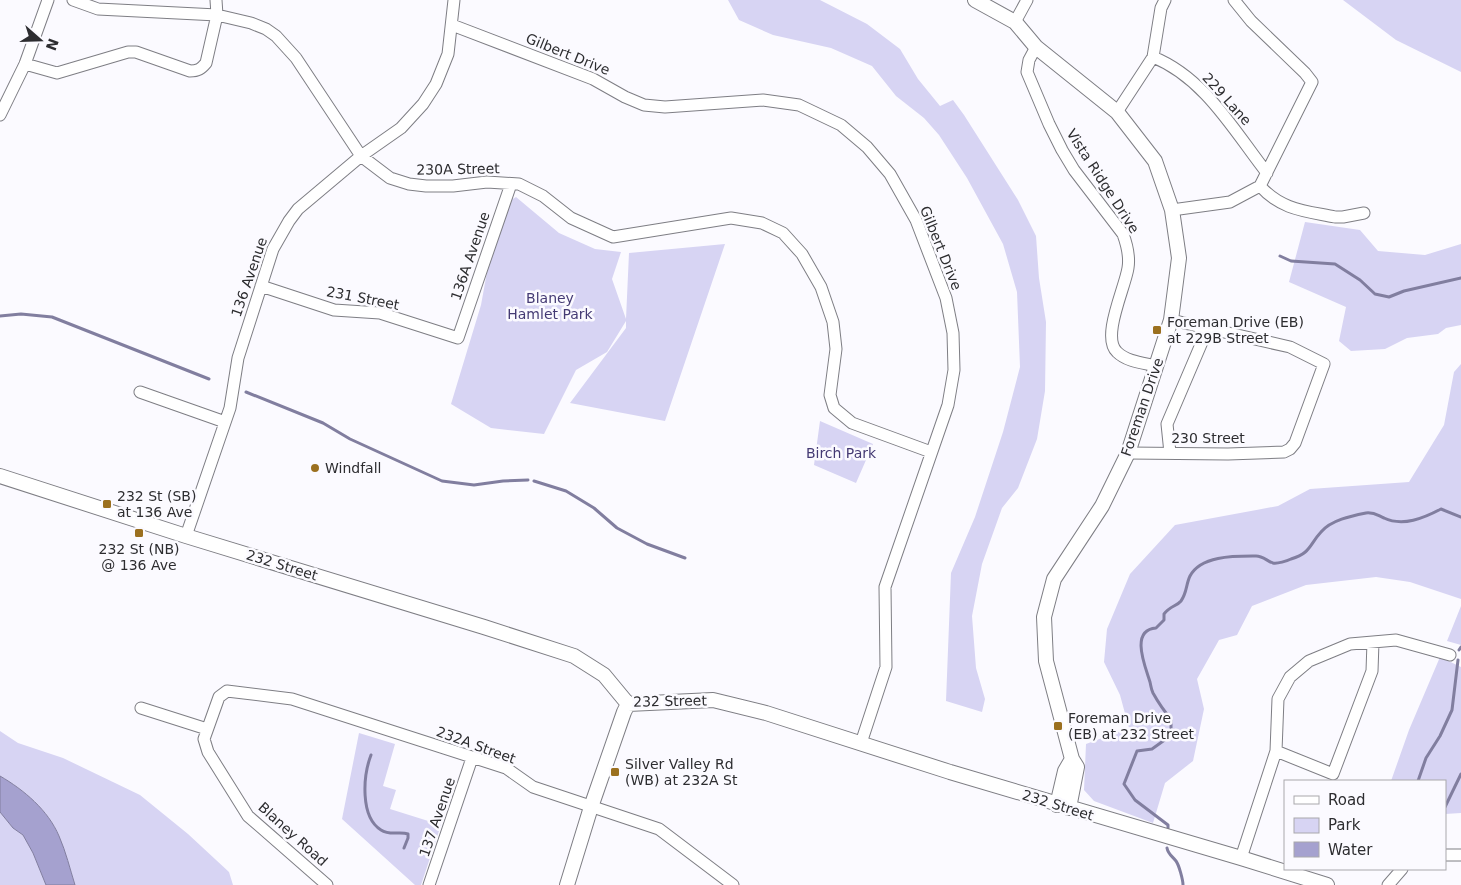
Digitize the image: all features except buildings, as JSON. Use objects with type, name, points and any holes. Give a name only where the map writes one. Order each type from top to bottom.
[{"type":"street","points":[[0,115],[25,64],[48,0]]},
{"type":"street","name":"230A Street","points":[[73,0],[98,9],[217,15],[252,22],[266,29],[276,36],[296,58],[361,156],[390,178],[408,184],[426,186],[453,186],[487,182],[519,184],[543,196],[571,218],[613,237],[731,218],[762,223],[783,234],[802,254],[821,287],[833,322],[836,348],[830,395],[834,408],[852,422],[930,452]]},
{"type":"street","points":[[25,64],[57,73],[128,52],[136,52],[190,71],[197,71],[202,69],[206,63],[217,15],[216,0]]},
{"type":"street","name":"136 Avenue","points":[[186,536],[225,422],[232,396],[238,358],[273,250],[298,209],[361,156],[401,128],[427,98],[436,84],[448,54],[454,0]]},
{"type":"street","name":"Foreman Drive","points":[[976,0],[1015,22],[1036,47],[1117,112],[1155,161],[1172,210],[1179,258],[1172,320],[1128,452],[1102,506],[1054,579],[1044,617],[1046,661],[1072,759],[1077,767],[1063,806]]},
{"type":"street","points":[[1015,22],[1027,0]]},
{"type":"street","points":[[1117,112],[1153,57],[1161,8],[1165,0]]},
{"type":"street","points":[[1172,210],[1230,202],[1260,186],[1312,82],[1251,21],[1234,0]]},
{"type":"street","name":"Gilbert Drive","points":[[452,24],[593,79],[625,97],[644,105],[665,107],[764,100],[799,105],[841,126],[867,147],[890,174],[916,220],[946,298],[953,334],[954,370],[948,405],[930,452],[885,587],[886,667],[861,743]]},
{"type":"street","name":"Vista Ridge Drive","points":[[1036,47],[1029,60],[1027,72],[1049,124],[1074,170],[1123,234],[1127,245],[1128,268],[1112,327],[1110,337],[1112,346],[1126,358],[1156,366]]},
{"type":"street","name":"229 Lane","points":[[1153,57],[1167,62],[1192,81],[1224,114],[1268,173]]},
{"type":"street","name":"136A Avenue","points":[[458,338],[511,184]]},
{"type":"street","points":[[1260,186],[1284,206],[1335,217],[1364,213]]},
{"type":"street","name":"231 Street","points":[[261,286],[334,310],[380,313],[458,338]]},
{"type":"street","points":[[1170,453],[1167,424],[1208,328],[1172,320]]},
{"type":"street","name":"230 Street","points":[[1128,452],[1228,454],[1284,452],[1295,443],[1324,364],[1290,347],[1208,328]]},
{"type":"street","points":[[140,392],[225,422]]},
{"type":"street","name":"232 Street","points":[[0,476],[186,536],[484,626],[574,656],[604,675],[628,704],[713,700],[766,713],[1063,806],[1327,885]]},
{"type":"street","points":[[1241,858],[1276,751],[1278,699],[1290,677],[1309,661],[1350,644],[1396,640],[1450,655]]},
{"type":"street","points":[[1276,751],[1333,774],[1372,672],[1373,642]]},
{"type":"street","name":"232A Street","points":[[219,697],[227,691],[292,700],[510,770],[533,787],[659,829],[733,885]]},
{"type":"street","name":"Blaney Road","points":[[219,697],[204,739],[208,752],[248,816],[327,885]]},
{"type":"street","points":[[567,885],[591,807],[628,704]]},
{"type":"street","points":[[141,708],[207,729]]},
{"type":"street","name":"137 Avenue","points":[[429,885],[472,758]]},
{"type":"street","points":[[1446,855],[1461,855]]},
{"type":"street","points":[[1388,885],[1401,870]]},
{"type":"green space","points":[[728,0],[820,0],[867,24],[900,49],[918,79],[940,106],[953,100],[964,115],[1018,200],[1036,236],[1039,278],[1046,322],[1045,391],[1037,439],[1018,488],[1002,508],[982,564],[972,616],[976,668],[985,699],[982,712],[946,701],[951,573],[975,517],[1003,432],[1020,367],[1017,292],[1003,244],[967,178],[939,135],[924,118],[896,96],[872,66],[831,48],[773,35],[739,20]]},
{"type":"green space","points":[[1343,0],[1461,0],[1461,72],[1396,40]]},
{"type":"green space","name":"Blaney Hamlet Park","points":[[516,197],[559,233],[595,249],[621,252],[612,279],[626,319],[629,253],[725,244],[665,421],[570,403],[626,328],[626,321],[607,352],[576,370],[544,434],[491,428],[451,404],[481,305],[487,272],[499,236],[501,206]]},
{"type":"green space","points":[[1305,222],[1360,230],[1378,251],[1425,255],[1461,244],[1461,325],[1446,328],[1438,334],[1407,338],[1385,349],[1351,351],[1339,341],[1346,307],[1289,282]]},
{"type":"green space","points":[[1461,364],[1461,599],[1410,582],[1376,577],[1306,585],[1252,606],[1237,635],[1219,640],[1197,679],[1204,709],[1193,761],[1165,783],[1153,823],[1094,801],[1084,790],[1086,744],[1129,728],[1120,695],[1104,662],[1107,629],[1130,574],[1175,525],[1278,506],[1310,489],[1409,482],[1444,425],[1454,372]]},
{"type":"green space","name":"Birch Park","points":[[820,421],[873,444],[856,483],[814,465]]},
{"type":"green space","points":[[1461,606],[1461,645],[1447,641]]},
{"type":"green space","points":[[1440,657],[1461,667],[1461,813],[1446,814],[1446,780],[1391,780],[1409,730]]},
{"type":"green space","points":[[0,731],[18,743],[63,758],[140,795],[188,834],[229,872],[233,885],[75,885],[66,854],[49,818],[26,794],[0,776]]},
{"type":"green space","points":[[359,733],[395,744],[383,786],[396,790],[390,809],[441,825],[421,885],[415,885],[342,819]]},
{"type":"green space","points":[[0,812],[13,828],[23,835],[33,853],[46,885],[0,885]]},
{"type":"water","points":[[0,776],[26,794],[49,818],[66,854],[75,885],[46,885],[33,853],[23,835],[13,828],[0,812]]},
{"type":"waterway","points":[[1280,256],[1291,261],[1335,264],[1360,280],[1375,294],[1389,297],[1404,291],[1461,278]]},
{"type":"waterway","points":[[0,316],[21,314],[52,317],[209,379]]},
{"type":"waterway","points":[[246,392],[323,423],[350,439],[442,481],[474,485],[528,480]]},
{"type":"waterway","points":[[534,481],[566,491],[594,508],[617,528],[647,544],[685,558]]},
{"type":"waterway","points":[[1168,828],[1168,825],[1135,800],[1124,784],[1137,751],[1152,749],[1166,739],[1171,732],[1171,719],[1151,689],[1141,650],[1143,635],[1148,630],[1156,628],[1164,620],[1166,611],[1181,601],[1190,576],[1195,569],[1210,560],[1239,556],[1258,556],[1275,563],[1287,561],[1298,557],[1306,551],[1330,524],[1366,513],[1373,513],[1391,521],[1399,522],[1421,518],[1441,509],[1461,517]]},
{"type":"waterway","points":[[1418,780],[1426,758],[1440,736],[1452,710],[1458,660]]},
{"type":"waterway","points":[[371,755],[365,785],[366,806],[369,816],[374,824],[384,832],[408,834],[404,848]]},
{"type":"waterway","points":[[1446,805],[1461,774]]},
{"type":"waterway","points":[[1167,848],[1176,861],[1182,876],[1183,885]]},
{"type":"place","name":"Foreman Drive (EB) at 229B Street","points":[[1157,330]]},
{"type":"place","name":"Windfall","points":[[315,468]]},
{"type":"place","name":"232 St (SB) at 136 Ave","points":[[107,504]]},
{"type":"place","name":"232 St (NB) @ 136 Ave","points":[[139,533]]},
{"type":"place","name":"Foreman Drive (EB) at 232 Street","points":[[1058,726]]},
{"type":"place","name":"Silver Valley Rd (WB) at 232A St","points":[[615,772]]}]
